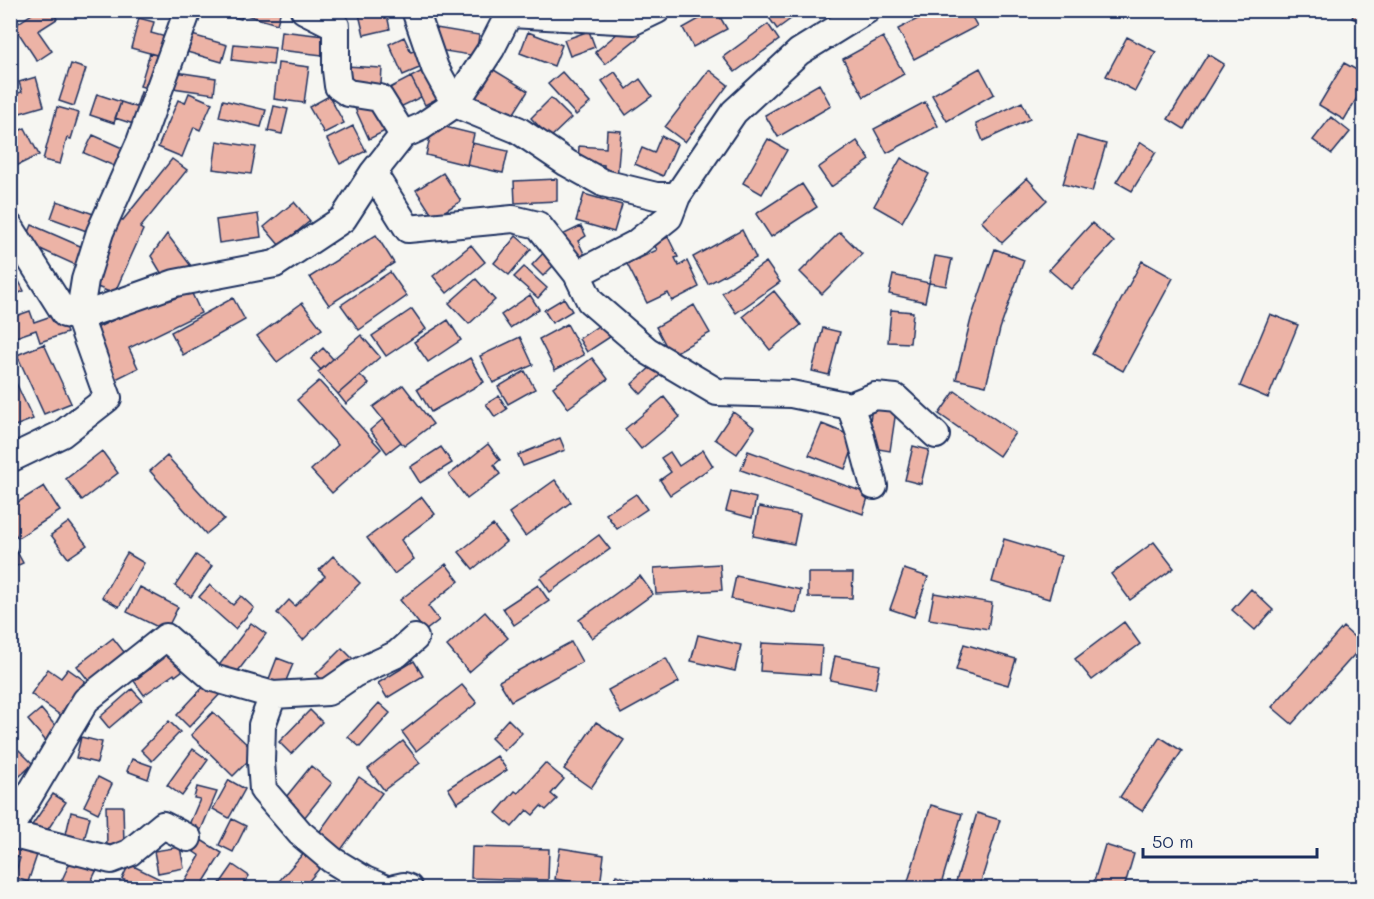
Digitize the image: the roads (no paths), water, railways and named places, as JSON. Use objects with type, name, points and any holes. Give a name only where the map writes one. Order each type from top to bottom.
[{"type":"street","points":[[10,459],[62,434],[108,398],[79,317],[85,280],[100,232],[140,142],[188,10]]},
{"type":"street","points":[[304,10],[336,26],[338,86],[348,93],[380,98],[403,135]]},
{"type":"street","points":[[415,10],[435,68],[455,104],[518,130],[567,164],[603,183],[656,196],[677,196]]},
{"type":"street","points":[[10,227],[65,314],[79,317],[175,283],[275,264],[343,219],[373,173],[403,135],[421,127],[455,104],[511,12],[634,21],[657,10]]},
{"type":"street","points":[[577,274],[635,244],[669,217],[677,196],[734,112],[800,52],[867,10]]},
{"type":"street","points":[[373,173],[408,229],[513,219],[538,225],[577,274],[591,301],[648,351],[717,392],[791,394],[850,406],[874,396],[896,398],[936,435]]},
{"type":"street","points":[[850,406],[874,486]]},
{"type":"street","points":[[10,828],[86,700],[166,637],[213,678],[273,695],[328,692],[354,674],[397,654],[415,638]]},
{"type":"street","points":[[273,695],[262,725],[263,790],[300,833],[332,860],[364,880],[384,888]]},
{"type":"street","points":[[10,834],[111,860],[129,853],[163,825],[188,838]]},
{"type":"street","points":[[395,888],[404,886],[410,888]]}]
